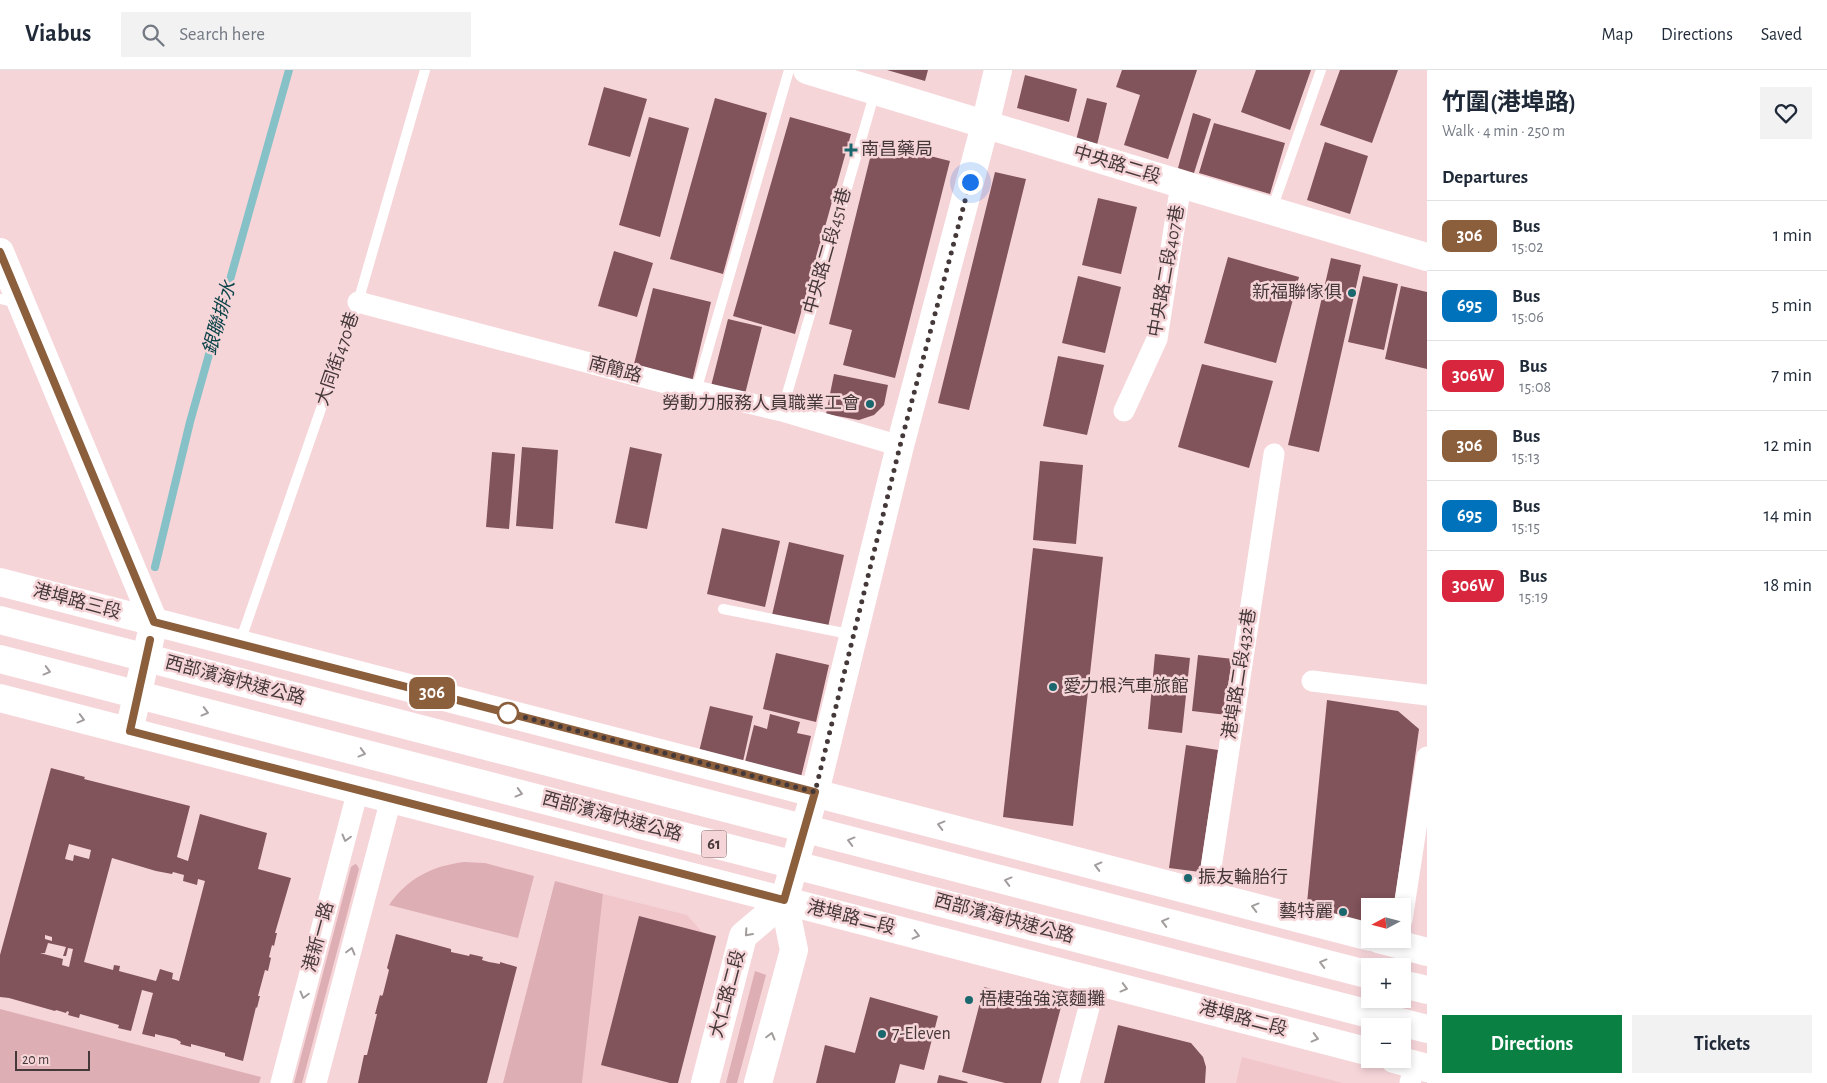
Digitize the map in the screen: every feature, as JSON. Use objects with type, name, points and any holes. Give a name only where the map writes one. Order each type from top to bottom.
[{"type":"main road","name":"中央路二段","points":[[807,70],[1427,257]]},
{"type":"main road","points":[[758,1083],[794,950],[784,900],[815,792],[900,446],[986,125],[998,70]]},
{"type":"main road","points":[[0,252],[10,301],[154,622],[130,731],[0,698]]},
{"type":"main road","name":"港埠路三段","points":[[0,582],[154,622]]},
{"type":"main road","name":"西部濱海快速公路","points":[[0,620],[1361,973]]},
{"type":"main road","points":[[154,622],[1361,934]]},
{"type":"main road","name":"西部濱海快速公路","points":[[0,659],[1427,1029]]},
{"type":"main road","name":"港埠路二段","points":[[130,731],[1361,1050]]},
{"type":"main road","name":"大仁路二段","points":[[705,1083],[744,936],[784,900]]},
{"type":"main road","points":[[1411,944],[1427,952]]},
{"type":"main road","points":[[1411,986],[1427,990]]},
{"type":"street","name":"中央路二段407巷","points":[[1124,411],[1157,339],[1181,184]]},
{"type":"street","name":"南簡路","points":[[358,302],[696,391],[782,411],[900,446]]},
{"type":"street","name":"港埠路二段432巷","points":[[1207,894],[1274,454]]},
{"type":"street","points":[[1312,681],[1427,695]]},
{"type":"street","points":[[1402,898],[1427,757]]},
{"type":"street","name":"港新一路","points":[[281,1083],[358,790]]},
{"type":"street","name":"港新一路","points":[[316,1083],[391,799]]},
{"type":"street","points":[[1069,1083],[1096,981]]},
{"type":"lane","name":"大同街470巷","points":[[239,644],[358,302],[425,70]]},
{"type":"lane","points":[[696,391],[789,70]]},
{"type":"lane","points":[[1272,210],[1322,70]]},
{"type":"lane","name":"中央路二段451巷","points":[[782,411],[875,91]]},
{"type":"lane","points":[[723,609],[855,635]]},
{"type":"shaded area","points":[[464,862],[485,863],[534,876],[518,938],[389,905],[404,887],[422,875],[431,870]]},
{"type":"shaded area","points":[[355,864],[359,869],[302,1083],[294,1083],[351,867]]},
{"type":"shaded area","points":[[555,881],[603,894],[582,1083],[503,1083]]},
{"type":"shaded area","points":[[603,894],[687,915],[704,934],[674,1083],[582,1083]]},
{"type":"shaded area","points":[[755,971],[766,975],[737,1083],[726,1083]]},
{"type":"shaded area","points":[[0,1009],[261,1077],[259,1083],[0,1083]]},
{"type":"shaded area","points":[[1242,1057],[1343,1083],[1236,1083]]},
{"type":"building","points":[[887,70],[928,70],[925,81]]},
{"type":"building","points":[[1122,70],[1197,70],[1168,159],[1124,145],[1140,95],[1116,87]]},
{"type":"building","points":[[1256,70],[1311,70],[1290,130],[1241,112]]},
{"type":"building","points":[[1340,70],[1398,70],[1372,143],[1320,125]]},
{"type":"building","points":[[1025,75],[1077,89],[1069,122],[1017,108]]},
{"type":"building","points":[[604,87],[647,99],[630,157],[588,145]]},
{"type":"building","points":[[715,98],[767,113],[723,274],[670,259]]},
{"type":"building","points":[[1087,98],[1107,103],[1097,145],[1076,140]]},
{"type":"building","points":[[1193,113],[1211,119],[1194,173],[1178,168]]},
{"type":"building","points":[[649,117],[689,128],[660,237],[619,225]]},
{"type":"building","points":[[790,117],[851,134],[795,334],[733,316]]},
{"type":"building","points":[[1214,123],[1285,143],[1270,194],[1199,173]]},
{"type":"building","points":[[874,142],[950,161],[895,378],[843,365],[852,330],[829,324]]},
{"type":"building","points":[[1325,142],[1368,156],[1350,214],[1307,200]]},
{"type":"building","points":[[995,172],[1026,179],[969,410],[938,403]]},
{"type":"building","points":[[1098,198],[1137,207],[1121,274],[1082,265]]},
{"type":"building","points":[[614,251],[653,263],[637,317],[598,306]]},
{"type":"building","points":[[1228,257],[1299,277],[1276,363],[1204,343]]},
{"type":"building","points":[[1331,258],[1361,265],[1319,452],[1288,445]]},
{"type":"building","points":[[1078,276],[1121,287],[1105,353],[1062,343]]},
{"type":"building","points":[[1363,276],[1398,284],[1384,350],[1348,342]]},
{"type":"building","points":[[1401,286],[1427,292],[1427,369],[1385,359]]},
{"type":"building","points":[[653,288],[711,302],[692,382],[633,368]]},
{"type":"building","points":[[728,319],[762,327],[745,394],[711,386]]},
{"type":"building","points":[[1058,356],[1104,365],[1087,435],[1043,426]]},
{"type":"building","points":[[1202,364],[1273,381],[1249,468],[1178,447]]},
{"type":"building","points":[[834,374],[888,385],[884,405],[874,415],[859,420],[826,414]]},
{"type":"building","points":[[522,447],[558,450],[553,529],[516,526]]},
{"type":"building","points":[[630,447],[662,454],[647,529],[615,523]]},
{"type":"building","points":[[492,452],[515,454],[509,529],[486,527]]},
{"type":"building","points":[[1040,461],[1083,465],[1076,544],[1033,540]]},
{"type":"building","points":[[722,528],[780,541],[765,607],[707,594]]},
{"type":"building","points":[[789,542],[844,555],[828,627],[772,615]]},
{"type":"building","name":"愛力根汽車旅館","points":[[1033,548],[1103,557],[1073,826],[1003,817]]},
{"type":"building","points":[[776,653],[829,665],[816,722],[763,709]]},
{"type":"building","points":[[1155,654],[1190,658],[1182,733],[1148,729]]},
{"type":"building","points":[[1198,655],[1233,659],[1227,715],[1192,711]]},
{"type":"building","points":[[1327,700],[1398,711],[1419,729],[1395,898],[1361,898],[1361,925],[1306,913]]},
{"type":"building","points":[[710,706],[753,716],[742,766],[698,756]]},
{"type":"building","points":[[770,714],[800,722],[797,733],[811,736],[800,781],[744,766],[754,725],[767,729]]},
{"type":"building","points":[[1186,745],[1218,750],[1200,872],[1169,868]]},
{"type":"building","points":[[51,768],[85,777],[84,779],[190,806],[177,857],[188,861],[200,814],[267,833],[258,869],[291,878],[275,933],[277,933],[274,946],[272,945],[269,957],[271,958],[268,971],[265,970],[258,996],[260,996],[243,1061],[225,1056],[225,1053],[191,1044],[191,1047],[180,1044],[181,1042],[176,1039],[155,1034],[155,1037],[142,1034],[153,993],[142,990],[131,1031],[118,1028],[119,1025],[80,1014],[79,1018],[68,1015],[69,1012],[67,1011],[66,1013],[55,1011],[0,997],[0,955]],"holes":[[[69,844],[91,850],[89,859],[74,855],[73,861],[65,859]],[[112,858],[156,871],[184,875],[183,881],[197,885],[198,879],[205,881],[179,981],[172,979],[173,973],[160,969],[156,981],[119,971],[120,966],[114,965],[113,970],[84,962]],[[45,935],[52,937],[52,941],[45,939]],[[48,943],[66,947],[63,956],[66,956],[68,948],[73,949],[69,967],[62,965],[63,959],[40,953],[45,953]]]},
{"type":"building","points":[[639,916],[716,936],[678,1083],[670,1083],[601,1065]]},
{"type":"building","points":[[396,934],[451,949],[451,952],[469,956],[470,954],[483,957],[482,960],[489,962],[500,964],[500,962],[517,967],[487,1083],[358,1083],[364,1055],[367,1055],[380,995],[382,996],[383,994],[389,970],[387,968]]},
{"type":"building","points":[[984,987],[1061,1007],[1041,1083],[1005,1083],[962,1072]]},
{"type":"building","points":[[870,997],[938,1016],[924,1070],[900,1064],[895,1083],[816,1083],[825,1045],[855,1053]]},
{"type":"building","points":[[1118,1025],[1191,1043],[1203,1057],[1206,1067],[1205,1083],[1104,1083]]},
{"type":"building","points":[[939,1075],[968,1082],[937,1083]]},
{"type":"waterway","name":"銀聯排水","points":[[155,567],[190,422],[289,70]]},
{"type":"bus line","name":"306","points":[[0,252],[154,622],[815,792],[784,900],[130,731],[150,640]]},
{"type":"place","name":"南昌藥局","points":[[851,150]]},
{"type":"place","name":"新福聯傢俱","points":[[1352,293]]},
{"type":"place","name":"勞動力服務人員職業工會","points":[[870,404]]},
{"type":"place","name":"愛力根汽車旅館","points":[[1053,687]]},
{"type":"place","name":"振友輪胎行","points":[[1188,878]]},
{"type":"place","name":"藝特麗","points":[[1343,912]]},
{"type":"place","name":"梧棲強強滾麵攤","points":[[969,1000]]},
{"type":"place","name":"7-Eleven","points":[[882,1034]]},
{"type":"route","points":[[508,713],[815,792],[900,446],[970,182]]}]
